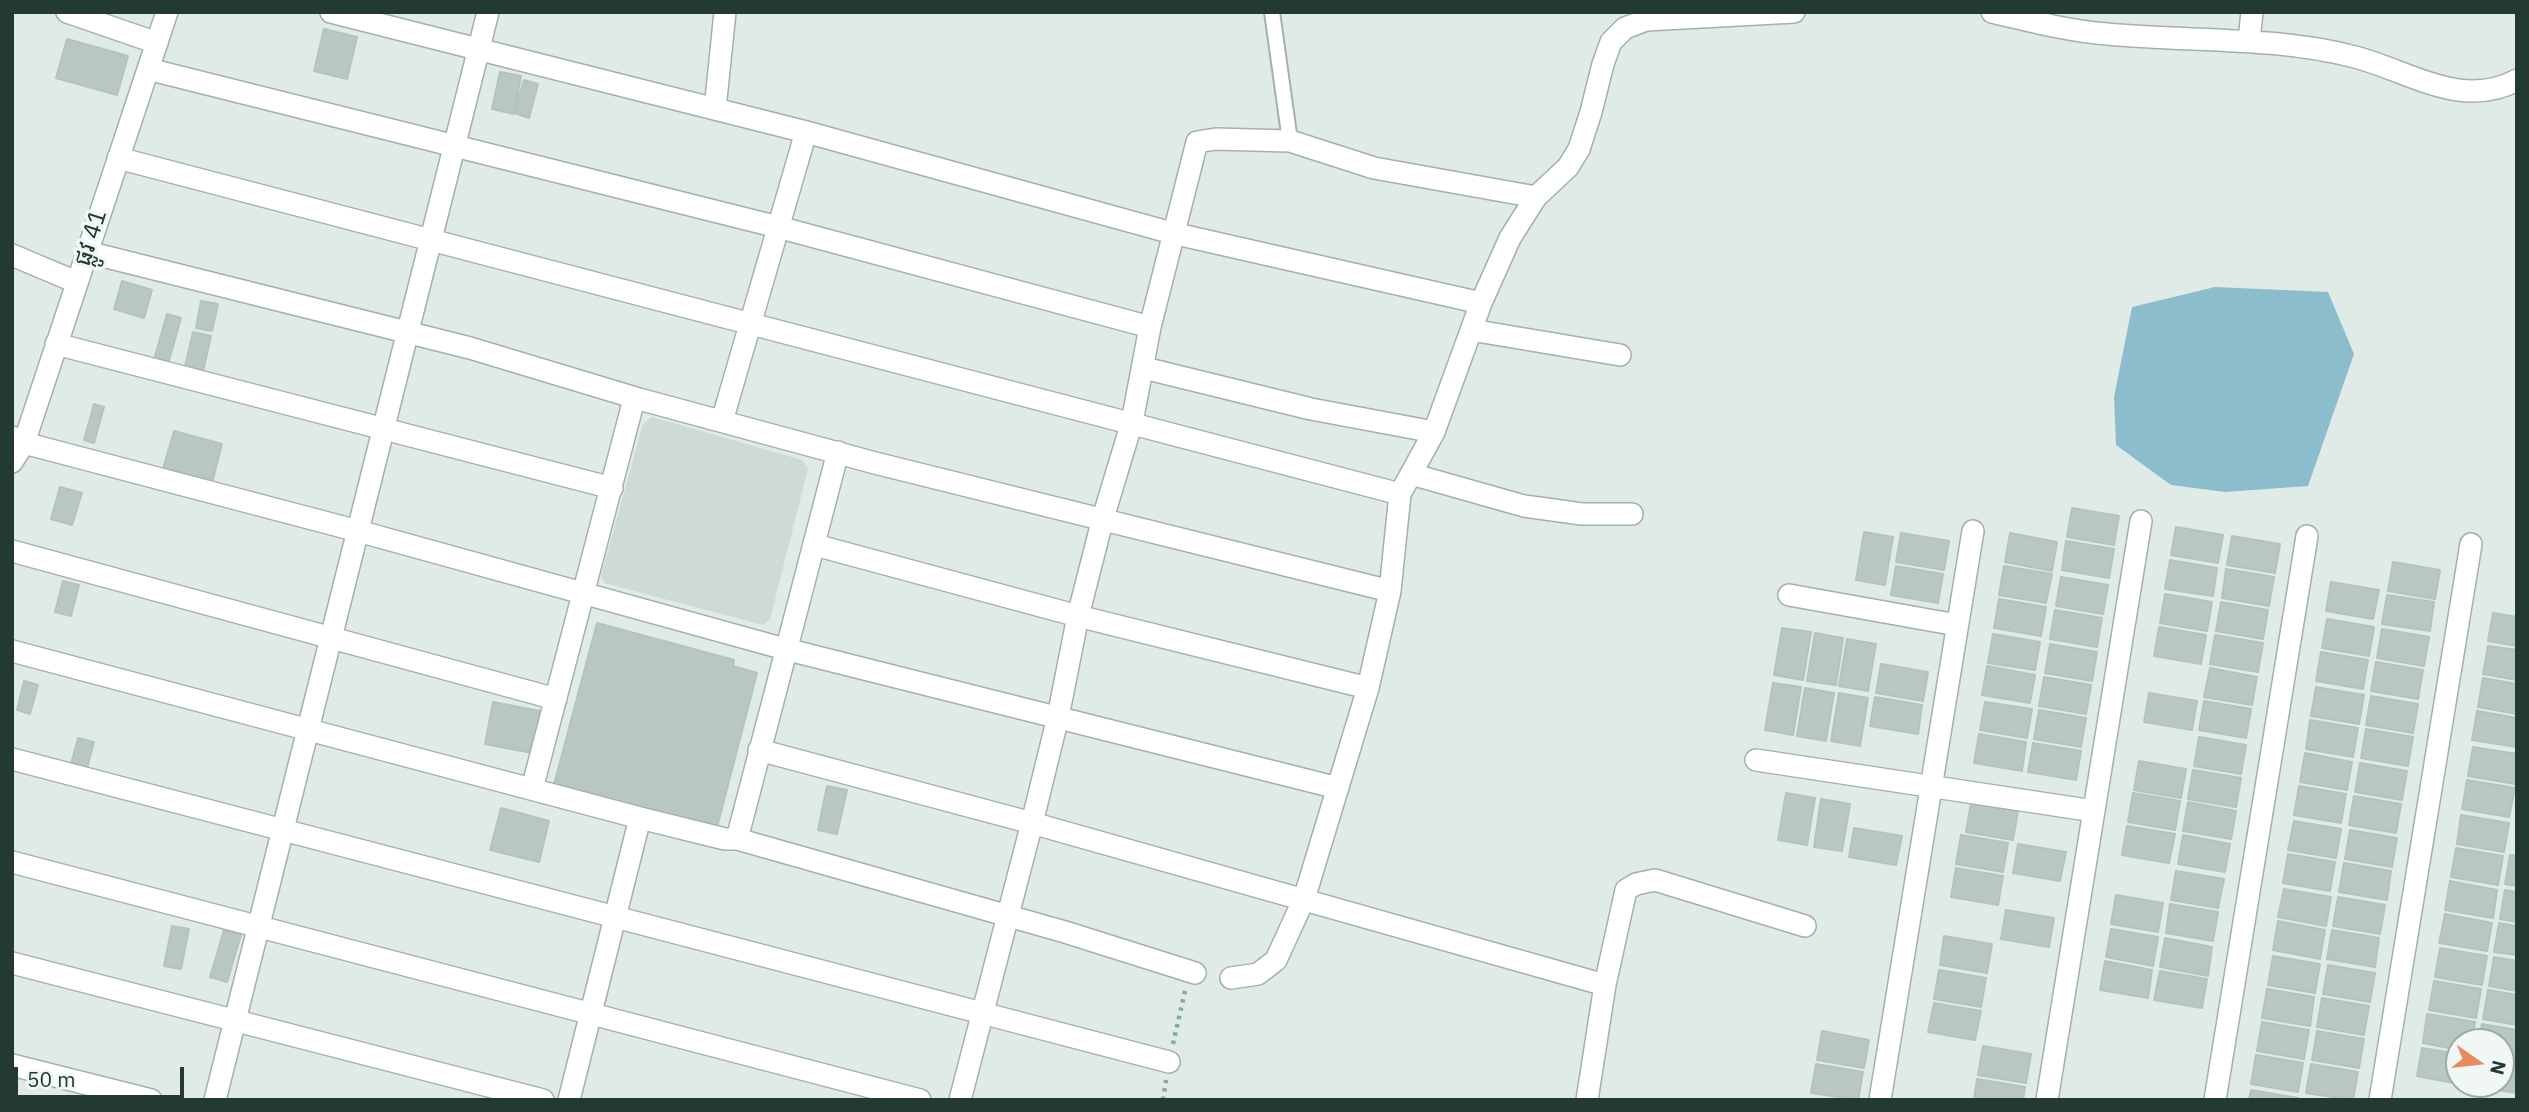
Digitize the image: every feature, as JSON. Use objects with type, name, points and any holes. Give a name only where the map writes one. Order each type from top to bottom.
[{"type":"street","points":[[67,12],[156,43]]},
{"type":"street","name":"ផ្លូវ 41","points":[[12,462],[56,344],[167,12]]},
{"type":"street","points":[[331,12],[806,132],[1172,233],[1481,303]]},
{"type":"street","points":[[215,1100],[488,12]]},
{"type":"street","points":[[715,109],[724,12]]},
{"type":"street","points":[[1231,978],[1258,974],[1276,960],[1304,899],[1368,688],[1390,591],[1400,494],[1434,432],[1481,303],[1510,238],[1536,197],[1569,167],[1579,149],[1611,43],[1625,28],[1646,20],[1794,12]]},
{"type":"street","points":[[1993,12],[2106,34],[2249,40],[2357,58],[2439,87],[2475,92],[2501,88],[2517,80]]},
{"type":"street","points":[[2249,40],[2252,12]]},
{"type":"street","points":[[148,69],[778,227],[1150,327]]},
{"type":"street","points":[[722,421],[806,132]]},
{"type":"street","points":[[960,1100],[1032,823],[1058,716],[1078,616],[1103,518],[1132,422],[1150,327],[1197,142],[1216,139],[1290,141],[1374,168],[1536,197]]},
{"type":"street","points":[[118,158],[1400,494]]},
{"type":"street","points":[[87,252],[470,348],[639,399],[838,452],[1390,591]]},
{"type":"street","points":[[12,255],[76,282]]},
{"type":"street","points":[[1471,330],[1620,355]]},
{"type":"street","points":[[56,344],[612,488]]},
{"type":"street","points":[[1144,368],[1311,409],[1434,432]]},
{"type":"street","points":[[533,789],[634,403],[639,399]]},
{"type":"street","points":[[18,440],[785,649],[1338,788]]},
{"type":"street","points":[[737,839],[838,452]]},
{"type":"street","points":[[1411,474],[1524,506],[1582,514],[1632,514]]},
{"type":"street","points":[[2047,1100],[2141,521]]},
{"type":"street","points":[[1880,1100],[1973,531]]},
{"type":"street","points":[[2215,1100],[2307,536]]},
{"type":"street","points":[[2379,1100],[2471,544]]},
{"type":"street","points":[[815,545],[1078,616],[1368,688]]},
{"type":"street","points":[[12,551],[556,699]]},
{"type":"street","points":[[1789,595],[1957,625]]},
{"type":"street","points":[[12,651],[640,818],[725,839],[737,839],[1065,932],[1195,973]]},
{"type":"street","points":[[759,750],[1032,823],[1605,985]]},
{"type":"street","points":[[12,759],[1169,1062]]},
{"type":"street","points":[[1756,760],[2094,811]]},
{"type":"street","points":[[569,1100],[640,818]]},
{"type":"street","points":[[12,862],[920,1100]]},
{"type":"street","points":[[1587,1100],[1605,985],[1626,890],[1636,884],[1655,880],[1805,926]]},
{"type":"street","points":[[12,963],[543,1100]]},
{"type":"street","points":[[12,1065],[151,1100]]},
{"type":"lane","points":[[1272,12],[1290,141]]},
{"type":"path","points":[[1163,1100],[1185,991],[1195,973]]},
{"type":"shaded area","points":[[652,417],[802,460],[808,469],[770,619],[763,625],[604,583],[601,576],[643,424]]},
{"type":"water","points":[[2215,287],[2328,292],[2354,354],[2308,486],[2225,492],[2171,485],[2116,445],[2114,397],[2132,307]]},
{"type":"building","points":[[324,29],[357,37],[347,79],[314,71]]},
{"type":"building","points":[[67,39],[128,56],[117,95],[56,78]]},
{"type":"building","points":[[500,72],[521,76],[514,114],[492,109]]},
{"type":"building","points":[[524,80],[538,84],[529,118],[514,113]]},
{"type":"building","points":[[122,281],[152,290],[144,318],[114,309]]},
{"type":"building","points":[[201,301],[218,304],[212,331],[196,328]]},
{"type":"building","points":[[167,314],[181,318],[168,364],[154,360]]},
{"type":"building","points":[[193,332],[211,336],[202,376],[184,371]]},
{"type":"building","points":[[94,404],[104,407],[94,443],[84,440]]},
{"type":"building","points":[[174,431],[222,444],[212,483],[163,469]]},
{"type":"building","points":[[60,487],[82,493],[72,525],[51,519]]},
{"type":"building","points":[[2072,508],[2119,516],[2114,545],[2067,537]]},
{"type":"building","points":[[2176,527],[2223,535],[2218,563],[2171,555]]},
{"type":"building","points":[[1864,532],[1893,537],[1885,585],[1856,580]]},
{"type":"building","points":[[1901,533],[1949,541],[1944,570],[1896,562]]},
{"type":"building","points":[[2010,533],[2057,542],[2052,571],[2005,562]]},
{"type":"building","points":[[2232,536],[2280,544],[2275,573],[2227,565]]},
{"type":"building","points":[[2066,541],[2114,549],[2109,578],[2062,570]]},
{"type":"building","points":[[2170,560],[2217,568],[2213,596],[2165,589]]},
{"type":"building","points":[[2393,562],[2440,570],[2435,599],[2388,591]]},
{"type":"building","points":[[1896,566],[1943,574],[1938,603],[1891,595]]},
{"type":"building","points":[[2004,566],[2052,574],[2046,603],[1999,595]]},
{"type":"building","points":[[2226,569],[2274,577],[2269,606],[2222,598]]},
{"type":"building","points":[[2061,577],[2108,585],[2103,614],[2056,606]]},
{"type":"building","points":[[63,581],[79,585],[71,616],[55,612]]},
{"type":"building","points":[[2331,582],[2379,590],[2373,619],[2326,611]]},
{"type":"building","points":[[2165,594],[2212,602],[2207,631],[2160,623]]},
{"type":"building","points":[[2387,595],[2434,602],[2430,631],[2382,624]]},
{"type":"building","points":[[1999,599],[2046,607],[2041,636],[1994,628]]},
{"type":"building","points":[[2221,602],[2268,610],[2263,639],[2216,631]]},
{"type":"building","points":[[2055,610],[2102,618],[2097,647],[2050,639]]},
{"type":"building","points":[[2493,613],[2517,617],[2517,646],[2488,641]]},
{"type":"building","points":[[2327,619],[2374,627],[2369,656],[2322,648]]},
{"type":"building","points":[[597,623],[734,660],[733,666],[757,673],[715,835],[552,792]]},
{"type":"building","points":[[2159,627],[2206,635],[2201,664],[2154,656]]},
{"type":"building","points":[[1782,628],[1811,632],[1803,680],[1774,675]]},
{"type":"building","points":[[2382,629],[2429,637],[2424,666],[2377,658]]},
{"type":"building","points":[[1815,633],[1843,638],[1836,685],[1807,681]]},
{"type":"building","points":[[1993,634],[2040,642],[2035,670],[1988,663]]},
{"type":"building","points":[[2215,635],[2263,643],[2258,672],[2210,664]]},
{"type":"building","points":[[1847,639],[1876,644],[1868,691],[1839,686]]},
{"type":"building","points":[[2050,644],[2097,652],[2092,681],[2045,673]]},
{"type":"building","points":[[2488,646],[2517,650],[2517,680],[2483,674]]},
{"type":"building","points":[[2321,652],[2368,660],[2363,689],[2316,681]]},
{"type":"building","points":[[2376,662],[2423,670],[2418,699],[2371,691]]},
{"type":"building","points":[[1881,664],[1928,672],[1923,701],[1876,693]]},
{"type":"building","points":[[1987,666],[2035,675],[2030,703],[1982,695]]},
{"type":"building","points":[[2210,668],[2257,677],[2252,705],[2204,697]]},
{"type":"building","points":[[2044,677],[2091,685],[2086,714],[2039,706]]},
{"type":"building","points":[[2483,678],[2517,684],[2517,714],[2478,707]]},
{"type":"building","points":[[24,681],[38,685],[30,714],[17,710]]},
{"type":"building","points":[[1773,683],[1801,687],[1793,735],[1765,730]]},
{"type":"building","points":[[2316,687],[2364,695],[2359,724],[2311,716]]},
{"type":"building","points":[[1805,688],[1834,693],[1826,741],[1797,736]]},
{"type":"building","points":[[1839,693],[1868,698],[1860,746],[1831,741]]},
{"type":"building","points":[[2149,693],[2197,701],[2192,730],[2144,722]]},
{"type":"building","points":[[2371,696],[2418,704],[2413,733],[2366,725]]},
{"type":"building","points":[[1875,697],[1922,705],[1918,734],[1870,726]]},
{"type":"building","points":[[2204,701],[2251,709],[2246,738],[2199,730]]},
{"type":"building","points":[[493,702],[545,712],[537,754],[485,744]]},
{"type":"building","points":[[1985,702],[2032,709],[2027,738],[1980,730]]},
{"type":"building","points":[[2039,710],[2086,718],[2081,747],[2034,739]]},
{"type":"building","points":[[2477,711],[2517,718],[2517,747],[2472,740]]},
{"type":"building","points":[[2310,720],[2358,728],[2353,757],[2306,749]]},
{"type":"building","points":[[2366,729],[2413,737],[2408,766],[2361,758]]},
{"type":"building","points":[[1979,734],[2026,742],[2022,771],[1974,763]]},
{"type":"building","points":[[2199,737],[2246,745],[2241,774],[2194,766]]},
{"type":"building","points":[[78,738],[94,742],[86,772],[70,768]]},
{"type":"building","points":[[2033,743],[2081,751],[2076,780],[2028,772]]},
{"type":"building","points":[[2473,747],[2517,754],[2515,784],[2468,776]]},
{"type":"building","points":[[2305,753],[2352,762],[2347,790],[2300,782]]},
{"type":"building","points":[[2139,761],[2186,769],[2181,798],[2134,790]]},
{"type":"building","points":[[2360,763],[2407,771],[2402,800],[2355,792]]},
{"type":"building","points":[[2193,770],[2241,778],[2236,807],[2188,799]]},
{"type":"building","points":[[2467,780],[2515,788],[2509,817],[2462,809]]},
{"type":"building","points":[[827,786],[847,790],[837,834],[818,830]]},
{"type":"building","points":[[2299,786],[2346,794],[2341,823],[2294,815]]},
{"type":"building","points":[[1786,793],[1815,798],[1807,845],[1778,840]]},
{"type":"building","points":[[2133,793],[2180,801],[2175,830],[2128,822]]},
{"type":"building","points":[[2354,796],[2401,804],[2396,833],[2349,825]]},
{"type":"building","points":[[1821,799],[1850,804],[1842,851],[1814,847]]},
{"type":"building","points":[[2188,802],[2236,811],[2231,839],[2183,831]]},
{"type":"building","points":[[1971,803],[2018,811],[2013,840],[1966,832]]},
{"type":"building","points":[[501,808],[549,821],[539,862],[490,850]]},
{"type":"building","points":[[2461,815],[2509,823],[2504,852],[2457,844]]},
{"type":"building","points":[[2294,821],[2341,829],[2336,858],[2288,850]]},
{"type":"building","points":[[2127,826],[2175,834],[2169,863],[2122,855]]},
{"type":"building","points":[[1854,828],[1902,836],[1896,865],[1849,857]]},
{"type":"building","points":[[2350,830],[2397,838],[2392,867],[2345,859]]},
{"type":"building","points":[[1961,835],[2008,843],[2003,872],[1956,864]]},
{"type":"building","points":[[2183,835],[2230,844],[2225,872],[2178,864]]},
{"type":"building","points":[[2018,844],[2066,852],[2060,881],[2013,873]]},
{"type":"building","points":[[2456,848],[2503,856],[2498,885],[2451,877]]},
{"type":"building","points":[[2288,854],[2335,862],[2330,891],[2283,883]]},
{"type":"building","points":[[2510,855],[2517,856],[2517,886],[2505,884]]},
{"type":"building","points":[[2344,863],[2391,871],[2387,900],[2339,892]]},
{"type":"building","points":[[1956,868],[2003,876],[1998,905],[1951,897]]},
{"type":"building","points":[[2176,871],[2224,879],[2218,908],[2171,900]]},
{"type":"building","points":[[2450,881],[2497,890],[2493,918],[2445,910]]},
{"type":"building","points":[[2284,889],[2331,897],[2326,926],[2278,917]]},
{"type":"building","points":[[2505,890],[2517,892],[2517,922],[2500,919]]},
{"type":"building","points":[[2116,895],[2163,903],[2158,932],[2111,924]]},
{"type":"building","points":[[2338,897],[2385,905],[2380,934],[2333,926]]},
{"type":"building","points":[[2170,904],[2218,912],[2213,941],[2166,933]]},
{"type":"building","points":[[2006,910],[2054,918],[2049,947],[2001,939]]},
{"type":"building","points":[[2445,914],[2492,923],[2487,951],[2439,943]]},
{"type":"building","points":[[2278,921],[2325,930],[2320,959],[2273,950]]},
{"type":"building","points":[[2499,923],[2517,926],[2517,955],[2494,952]]},
{"type":"building","points":[[172,926],[189,929],[181,969],[164,966]]},
{"type":"building","points":[[2111,929],[2158,937],[2153,966],[2106,957]]},
{"type":"building","points":[[224,930],[241,935],[227,982],[210,977]]},
{"type":"building","points":[[2332,930],[2379,938],[2375,967],[2327,959]]},
{"type":"building","points":[[1944,936],[1992,944],[1987,973],[1940,965]]},
{"type":"building","points":[[2165,938],[2212,947],[2208,976],[2160,967]]},
{"type":"building","points":[[2440,948],[2487,956],[2482,985],[2435,977]]},
{"type":"building","points":[[2273,956],[2320,964],[2315,993],[2268,985]]},
{"type":"building","points":[[2494,957],[2517,961],[2517,991],[2489,986]]},
{"type":"building","points":[[2105,961],[2152,970],[2148,998],[2100,990]]},
{"type":"building","points":[[2328,965],[2375,973],[2370,1002],[2323,994]]},
{"type":"building","points":[[1939,970],[1986,978],[1981,1007],[1934,999]]},
{"type":"building","points":[[2160,971],[2207,979],[2202,1008],[2154,1000]]},
{"type":"building","points":[[2434,981],[2481,989],[2476,1018],[2429,1010]]},
{"type":"building","points":[[2267,989],[2314,997],[2310,1026],[2262,1018]]},
{"type":"building","points":[[2488,990],[2517,995],[2517,1025],[2483,1019]]},
{"type":"building","points":[[2322,998],[2369,1006],[2364,1035],[2317,1027]]},
{"type":"building","points":[[1934,1003],[1981,1011],[1975,1040],[1928,1032]]},
{"type":"building","points":[[2427,1014],[2475,1022],[2474,1028],[2445,1028],[2445,1047],[2423,1043]]},
{"type":"building","points":[[2262,1022],[2309,1030],[2304,1059],[2257,1051]]},
{"type":"building","points":[[2482,1024],[2505,1028],[2481,1028]]},
{"type":"building","points":[[2515,1030],[2517,1030],[2515,1060]]},
{"type":"building","points":[[1822,1031],[1869,1040],[1864,1068],[1817,1060]]},
{"type":"building","points":[[2317,1031],[2364,1039],[2359,1068],[2312,1060]]},
{"type":"building","points":[[1983,1046],[2031,1054],[2026,1083],[1978,1075]]},
{"type":"building","points":[[2422,1048],[2445,1052],[2445,1081],[2417,1076]]},
{"type":"building","points":[[2256,1055],[2303,1063],[2298,1092],[2251,1084]]},
{"type":"building","points":[[1816,1064],[1863,1072],[1858,1100],[1811,1093]]},
{"type":"building","points":[[2311,1064],[2358,1072],[2353,1100],[2306,1093]]},
{"type":"building","points":[[2515,1064],[2517,1064],[2515,1093]]},
{"type":"building","points":[[1977,1079],[2025,1087],[2023,1100],[1974,1100]]},
{"type":"building","points":[[2251,1090],[2298,1098],[2249,1100]]}]
